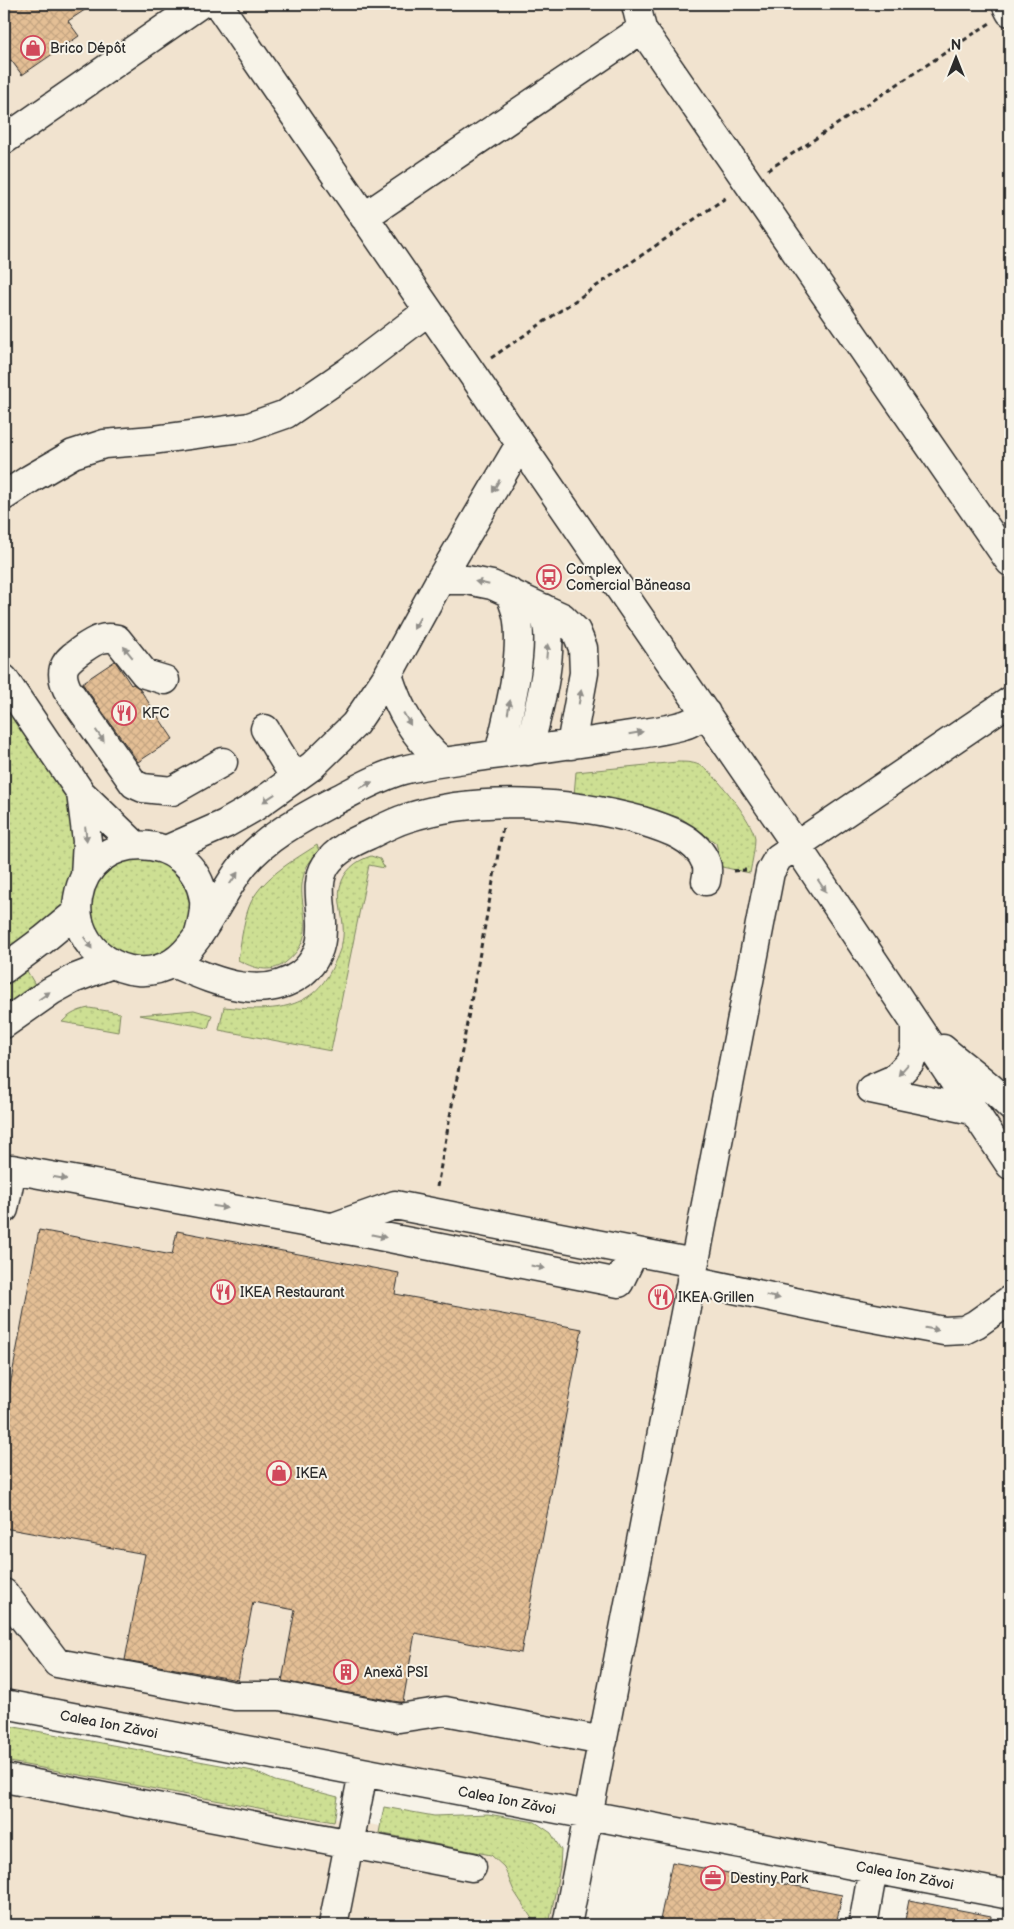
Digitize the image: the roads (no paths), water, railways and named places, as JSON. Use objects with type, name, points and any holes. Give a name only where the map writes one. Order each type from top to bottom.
[{"type":"street","points":[[4,140],[200,4]]},
{"type":"street","points":[[218,4],[706,713],[1010,1165]]},
{"type":"street","points":[[364,217],[640,16],[1010,562]]},
{"type":"street","points":[[4,496],[73,454],[104,444],[249,427],[286,414],[350,371],[428,311]]},
{"type":"street","points":[[166,850],[225,824],[246,812],[295,778],[336,744],[356,724],[388,675],[440,580],[520,444]]},
{"type":"street","points":[[440,580],[467,580],[492,585],[562,617],[570,624],[580,639],[583,648],[584,674],[571,745]]},
{"type":"street","points":[[499,754],[508,718],[519,645],[518,621],[509,592]]},
{"type":"street","points":[[528,750],[537,715],[548,648],[548,630],[543,608]]},
{"type":"street","points":[[165,680],[145,674],[117,639],[107,637],[98,639],[68,658],[63,669],[62,679],[67,689],[134,784],[143,788],[172,791],[223,762]]},
{"type":"street","points":[[388,675],[405,717],[418,736],[443,762]]},
{"type":"street","points":[[4,680],[81,793],[134,844]]},
{"type":"street","points":[[567,1925],[770,872],[778,858],[796,845],[1010,701]]},
{"type":"street","points":[[81,793],[87,841],[85,876],[78,897],[77,912],[82,934],[98,955],[112,964],[129,970],[144,971],[172,963],[189,949],[240,869],[268,842],[309,815],[381,777],[403,770],[443,762],[571,745],[686,725],[706,713]]},
{"type":"street","points":[[265,729],[295,778]]},
{"type":"street","points":[[172,963],[209,978],[239,987],[264,988],[279,986],[293,979],[305,970],[315,958],[321,944],[322,926],[319,891],[321,878],[326,866],[336,854],[350,844],[407,818],[438,811],[508,803],[598,811],[655,825],[676,833],[697,848],[707,864],[706,881]]},
{"type":"street","points":[[85,876],[99,860],[114,850],[134,844],[151,845],[166,850],[180,858],[191,869],[199,883],[204,900],[204,912],[199,934]]},
{"type":"street","points":[[4,968],[26,954],[77,912]]},
{"type":"street","points":[[4,1024],[51,991],[73,979],[112,964]]},
{"type":"street","points":[[915,1024],[1010,1106]]},
{"type":"street","points":[[915,1024],[915,1047],[910,1062],[894,1079],[871,1089],[972,1110]]},
{"type":"street","points":[[949,1074],[990,1103],[1010,1126]]},
{"type":"street","points":[[4,1209],[12,1169],[331,1228],[395,1205],[634,1252],[692,1272],[856,1315],[944,1331],[964,1330],[976,1324],[1010,1300]]},
{"type":"street","points":[[4,1593],[57,1663],[235,1696],[280,1696],[399,1718],[445,1711],[603,1741]]},
{"type":"street","name":"Calea Ion Zăvoi","points":[[4,1704],[588,1816],[1010,1894]]},
{"type":"street","points":[[333,1925],[363,1773]]},
{"type":"street","points":[[4,1778],[472,1867]]},
{"type":"street","points":[[863,1925],[873,1869]]},
{"type":"place","name":"Brico Dépôt","points":[[33,48]]},
{"type":"place","name":"Complex Comercial Băneasa","points":[[549,577]]},
{"type":"place","name":"KFC","points":[[124,713]]},
{"type":"place","name":"IKEA Restaurant","points":[[223,1292]]},
{"type":"place","name":"IKEA Grillen","points":[[661,1297]]},
{"type":"place","name":"IKEA","points":[[279,1473]]},
{"type":"place","name":"Anexă PSI","points":[[346,1672]]},
{"type":"place","name":"Destiny Park","points":[[713,1878]]}]
